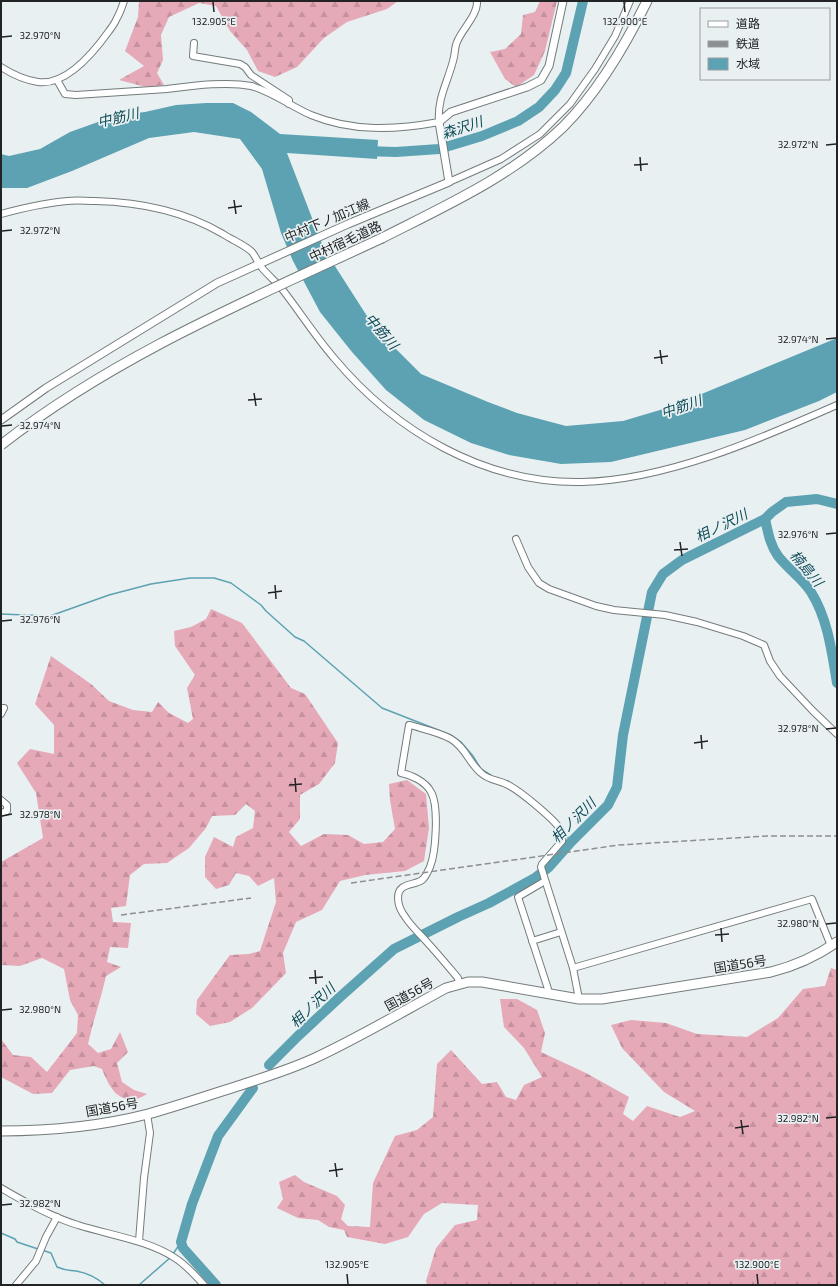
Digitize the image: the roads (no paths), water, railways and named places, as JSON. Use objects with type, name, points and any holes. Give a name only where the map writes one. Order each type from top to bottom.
[{"type":"highway","name":"中村宿毛道路","points":[[1,445],[54,406],[146,351],[212,317],[382,238],[478,188],[513,166],[563,127],[581,107],[622,49],[647,1]]},
{"type":"highway","name":"国道56号","points":[[1,1131],[68,1128],[109,1122],[181,1105],[314,1059],[350,1041],[446,988],[459,984],[482,982],[579,999],[602,999],[771,972],[789,967],[834,944]]},
{"type":"main road","points":[[449,182],[439,122],[451,112],[527,87],[541,80],[549,66],[562,1]]},
{"type":"main road","name":"中村下ノ加江線","points":[[1,420],[46,388],[217,283],[267,259],[449,182]]},
{"type":"street","points":[[1,67],[19,77],[37,82],[57,80],[65,76],[99,45],[117,19],[124,1]]},
{"type":"street","points":[[57,80],[65,94],[76,95],[212,84],[251,86],[313,115],[344,125],[373,128],[399,128],[439,122],[438,110],[440,99],[454,56],[456,43],[474,14],[477,1]]},
{"type":"street","points":[[449,182],[501,159],[540,134],[570,104],[595,69],[615,36],[630,1]]},
{"type":"street","points":[[194,43],[193,56],[240,64],[246,67],[251,75],[289,100],[289,104]]},
{"type":"street","points":[[1,214],[32,206],[70,200],[107,201],[140,204],[175,212],[209,226],[252,252],[334,358],[361,387],[391,415],[423,437],[451,452],[478,464],[504,473],[538,480],[581,482],[615,479],[664,470],[716,454],[769,434],[837,405]]},
{"type":"street","points":[[516,539],[528,567],[539,583],[544,586],[596,606],[614,610],[659,614],[696,622],[743,636],[764,645],[770,661],[780,676],[837,734]]},
{"type":"street","points":[[1,708],[4,708],[3,713],[1,714]]},
{"type":"street","points":[[459,984],[458,978],[406,919],[398,898],[401,889],[425,877],[432,859],[436,825],[435,806],[432,792],[411,775],[401,773],[410,725],[443,735],[452,740],[465,752],[481,773],[491,780],[506,784],[526,798],[551,819],[559,829],[563,838],[562,841],[541,867],[573,968],[579,999]]},
{"type":"street","points":[[1,800],[7,805],[7,811],[1,813]]},
{"type":"street","points":[[545,879],[518,897],[548,989],[546,993]]},
{"type":"street","points":[[573,968],[812,899],[834,944]]},
{"type":"street","points":[[532,941],[561,932]]},
{"type":"street","points":[[139,1241],[144,1178],[150,1133],[147,1114]]},
{"type":"street","points":[[1,1188],[57,1217],[76,1225],[139,1241],[170,1255],[204,1285]]},
{"type":"street","points":[[16,1285],[36,1261],[46,1237],[57,1217]]},
{"type":"water","name":"中筋川","points":[[233,103],[251,112],[280,134],[378,140],[377,159],[287,153],[324,249],[374,327],[421,374],[517,413],[566,426],[623,421],[670,407],[837,338],[837,392],[819,401],[745,430],[611,462],[561,464],[509,455],[471,443],[424,420],[386,390],[352,352],[320,312],[293,261],[281,233],[262,169],[240,139],[194,132],[149,138],[72,171],[27,188],[1,188],[1,154],[9,156],[40,149],[70,132],[98,122],[128,114],[176,105]]},
{"type":"waterway","name":"森沢川","points":[[364,151],[396,152],[439,149],[482,136],[518,121],[539,107],[555,90],[566,73],[583,1]]},
{"type":"waterway","name":"相ノ沢川","points":[[269,1065],[340,997],[394,949],[489,903],[535,878],[549,867],[571,842],[608,805],[617,787],[623,735],[652,592],[663,574],[682,560],[765,519],[786,502],[817,499],[837,504]]},
{"type":"waterway","name":"楠島川","points":[[765,519],[775,552],[808,587],[822,613],[837,683]]},
{"type":"waterway","points":[[1,614],[50,616],[109,595],[151,584],[190,578],[214,578],[231,583],[261,605],[295,637],[304,641],[382,708],[451,735],[461,742],[473,756],[481,769],[492,776]]},
{"type":"waterway","points":[[503,780],[508,781],[525,793]]},
{"type":"waterway","points":[[563,830],[571,842]]},
{"type":"waterway","name":"相ノ沢川","points":[[216,1285],[183,1248],[181,1242],[192,1204],[218,1136],[253,1088]]},
{"type":"waterway","points":[[1,1233],[15,1239],[17,1242],[38,1249]]},
{"type":"waterway","points":[[173,1254],[181,1242]]},
{"type":"waterway","points":[[42,1250],[51,1253],[57,1267],[88,1274],[105,1285]]},
{"type":"waterway","points":[[139,1285],[171,1257]]},
{"type":"railway","points":[[351,883],[619,845],[767,836],[837,836]]},
{"type":"railway","points":[[121,915],[251,898]]}]
